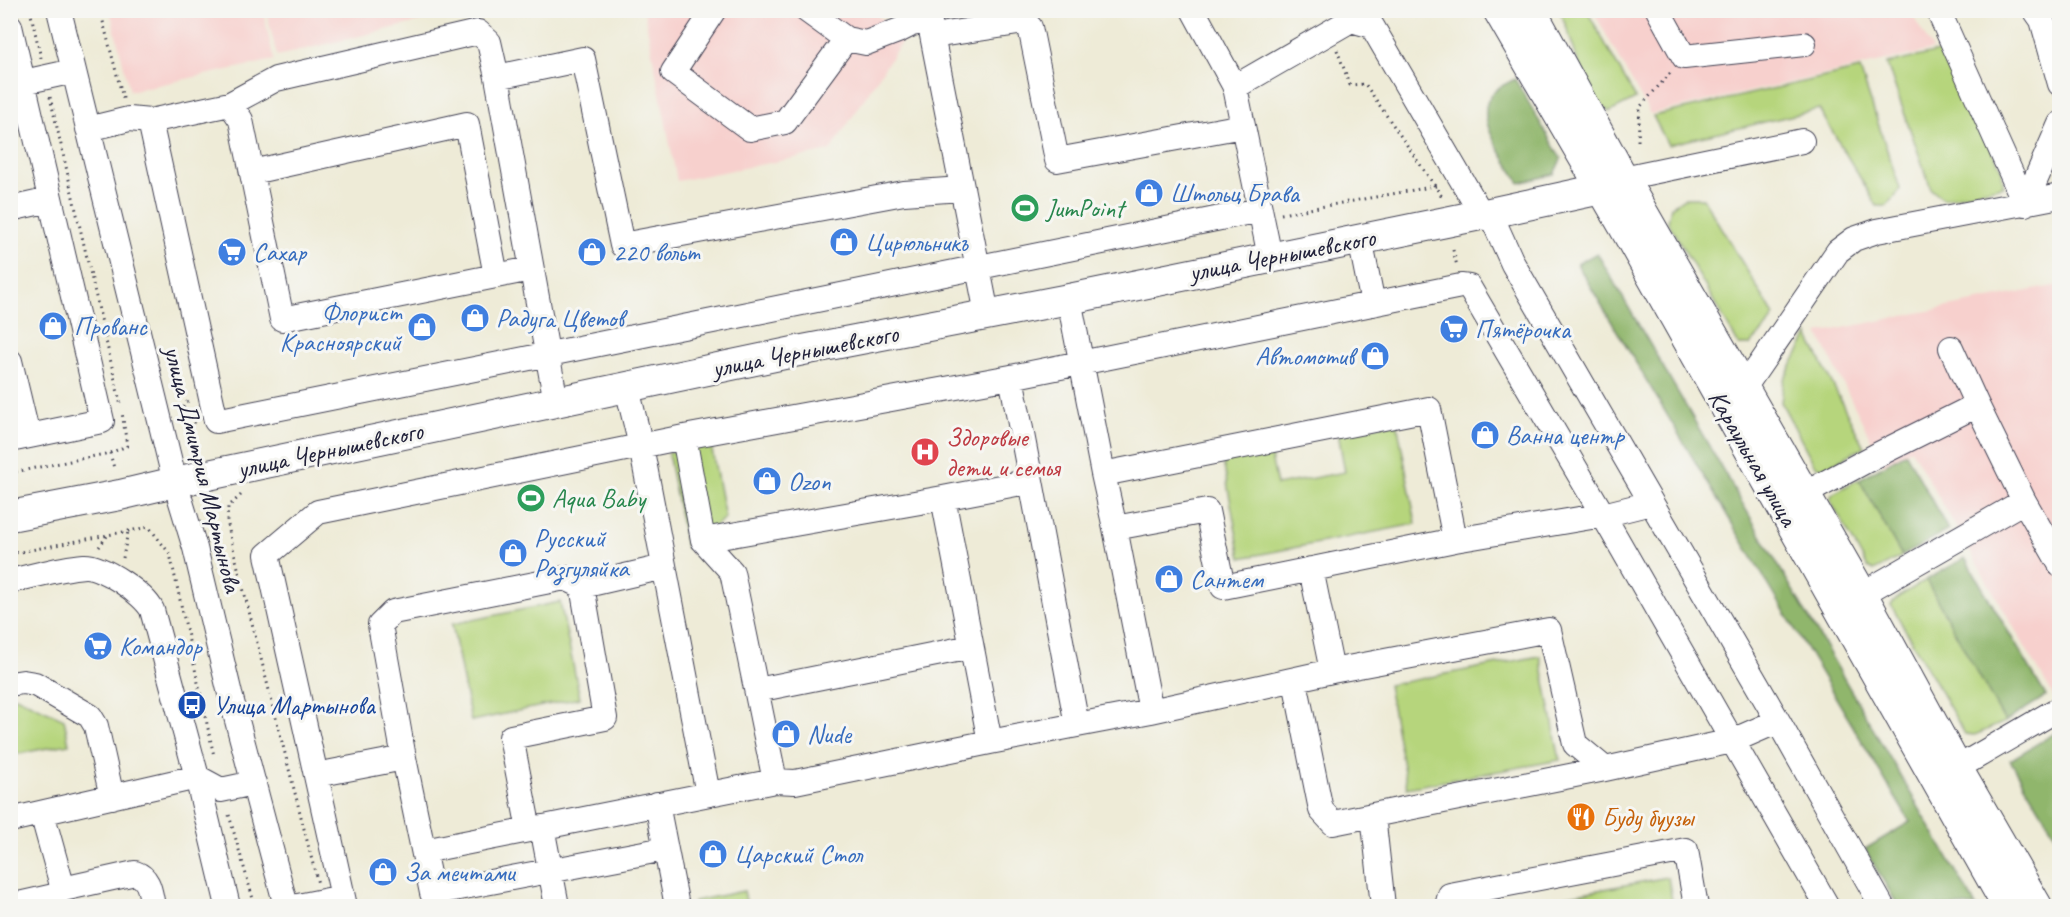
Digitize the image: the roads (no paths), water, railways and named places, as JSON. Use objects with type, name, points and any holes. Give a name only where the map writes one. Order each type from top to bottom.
[{"type":"main road","name":"Караульная улица","points":[[1498,10],[1744,388],[2037,906]]},
{"type":"main road","name":"Караульная улица","points":[[1531,10],[1612,184],[2007,906]]},
{"type":"main road","name":"улица Чернышевского","points":[[10,516],[120,495],[792,353],[1486,214],[1612,184]]},
{"type":"street","name":"улица Дмитрия Мартынова","points":[[59,10],[175,482],[195,548],[230,694],[286,906]]},
{"type":"street","points":[[714,10],[673,72],[750,129],[785,122],[846,39]]},
{"type":"street","points":[[806,10],[846,39],[866,43],[912,24],[1024,22],[1030,27],[1057,160],[1243,126]]},
{"type":"street","points":[[1193,10],[1235,87],[1270,257]]},
{"type":"street","points":[[1658,10],[1684,57],[1803,44]]},
{"type":"street","points":[[1938,10],[2025,204]]},
{"type":"street","points":[[2035,10],[2042,20],[2060,84]]},
{"type":"street","points":[[1235,87],[1330,33],[1348,15],[1372,26],[1486,214],[1882,906]]},
{"type":"street","points":[[930,22],[987,314]]},
{"type":"street","points":[[10,26],[26,81],[50,200],[102,421],[19,438],[10,361]]},
{"type":"street","points":[[88,129],[129,119],[150,121],[230,104],[276,79],[478,32],[489,42],[497,77],[556,402]]},
{"type":"street","points":[[497,77],[583,59],[622,245],[904,193],[962,189]]},
{"type":"street","points":[[26,81],[74,71]]},
{"type":"street","points":[[230,104],[241,120],[282,319],[531,269]]},
{"type":"street","points":[[150,121],[216,421],[978,269],[1260,210]]},
{"type":"street","points":[[252,172],[467,124],[496,276]]},
{"type":"street","points":[[2025,204],[2060,124]]},
{"type":"street","points":[[1612,184],[1802,141]]},
{"type":"street","points":[[1744,388],[1838,251],[1854,239],[1877,231],[2060,196]]},
{"type":"street","points":[[10,209],[50,200]]},
{"type":"street","points":[[1360,240],[1373,304]]},
{"type":"street","points":[[298,906],[337,902],[316,775],[267,555],[318,512],[684,437],[1011,377],[1461,286],[1468,287],[1603,515],[1827,906]]},
{"type":"street","points":[[1069,299],[1151,711]]},
{"type":"street","points":[[1951,348],[2024,501],[2060,564]]},
{"type":"street","points":[[1011,377],[1077,725]]},
{"type":"street","points":[[627,388],[641,446],[708,794]]},
{"type":"street","points":[[1804,494],[1977,405]]},
{"type":"street","points":[[1103,474],[1429,409],[1455,540]]},
{"type":"street","points":[[684,437],[703,540],[732,572],[776,781]]},
{"type":"street","points":[[703,540],[1031,481]]},
{"type":"street","points":[[942,498],[990,742]]},
{"type":"street","points":[[1862,594],[2024,501]]},
{"type":"street","points":[[1115,528],[1208,511],[1223,587],[1455,540],[1603,515],[1651,503]]},
{"type":"street","points":[[10,580],[86,566],[119,579],[148,602],[197,777],[228,906]]},
{"type":"street","points":[[664,567],[582,586],[565,578],[393,612],[380,625],[432,893],[665,849]]},
{"type":"street","points":[[1311,568],[1332,671]]},
{"type":"street","points":[[557,906],[550,871],[511,736],[605,718],[582,586]]},
{"type":"street","points":[[424,851],[776,781],[795,782],[1151,711],[1332,671],[1549,630],[1575,744],[1605,769]]},
{"type":"street","points":[[757,690],[971,647]]},
{"type":"street","points":[[1294,681],[1321,810],[1333,823],[1605,769],[1732,741],[1778,721]]},
{"type":"street","points":[[10,684],[23,682],[35,684],[90,716],[96,726],[112,797]]},
{"type":"street","points":[[1957,768],[2060,708]]},
{"type":"street","points":[[316,775],[404,758]]},
{"type":"street","points":[[10,820],[197,777],[221,790],[254,783]]},
{"type":"street","points":[[657,804],[677,906]]},
{"type":"street","points":[[42,813],[63,889]]},
{"type":"street","points":[[1373,815],[1383,906]]},
{"type":"street","points":[[1447,906],[1450,895],[1686,850],[1696,906]]},
{"type":"street","points":[[10,906],[54,896],[63,889],[135,873],[147,881],[153,906]]},
{"type":"place","name":"Штольц Брава","points":[[1149,193]]},
{"type":"place","name":"JumPoint","points":[[1025,208]]},
{"type":"place","name":"Цирюльникъ","points":[[844,242]]},
{"type":"place","name":"Сахар","points":[[232,252]]},
{"type":"place","name":"220 вольт","points":[[592,252]]},
{"type":"place","name":"Радуга Цветов","points":[[475,318]]},
{"type":"place","name":"Прованс","points":[[53,326]]},
{"type":"place","name":"Флорист Красноярский","points":[[422,327]]},
{"type":"place","name":"Пятёрочка","points":[[1454,329]]},
{"type":"place","name":"Автомотив","points":[[1375,356]]},
{"type":"place","name":"Ванна центр","points":[[1485,435]]},
{"type":"place","name":"Здоровые дети и семья","points":[[925,452]]},
{"type":"place","name":"Ozon","points":[[767,481]]},
{"type":"place","name":"Aqua Baby","points":[[531,498]]},
{"type":"place","name":"Русский Разгуляйка","points":[[513,553]]},
{"type":"place","name":"Сантем","points":[[1169,579]]},
{"type":"place","name":"Командор","points":[[98,646]]},
{"type":"place","name":"Улица Мартынова","points":[[192,705]]},
{"type":"place","name":"Nude","points":[[786,734]]},
{"type":"place","name":"Буду буузы","points":[[1581,817]]},
{"type":"place","name":"Царский Стол","points":[[713,854]]},
{"type":"place","name":"За мечтами","points":[[383,872]]}]
